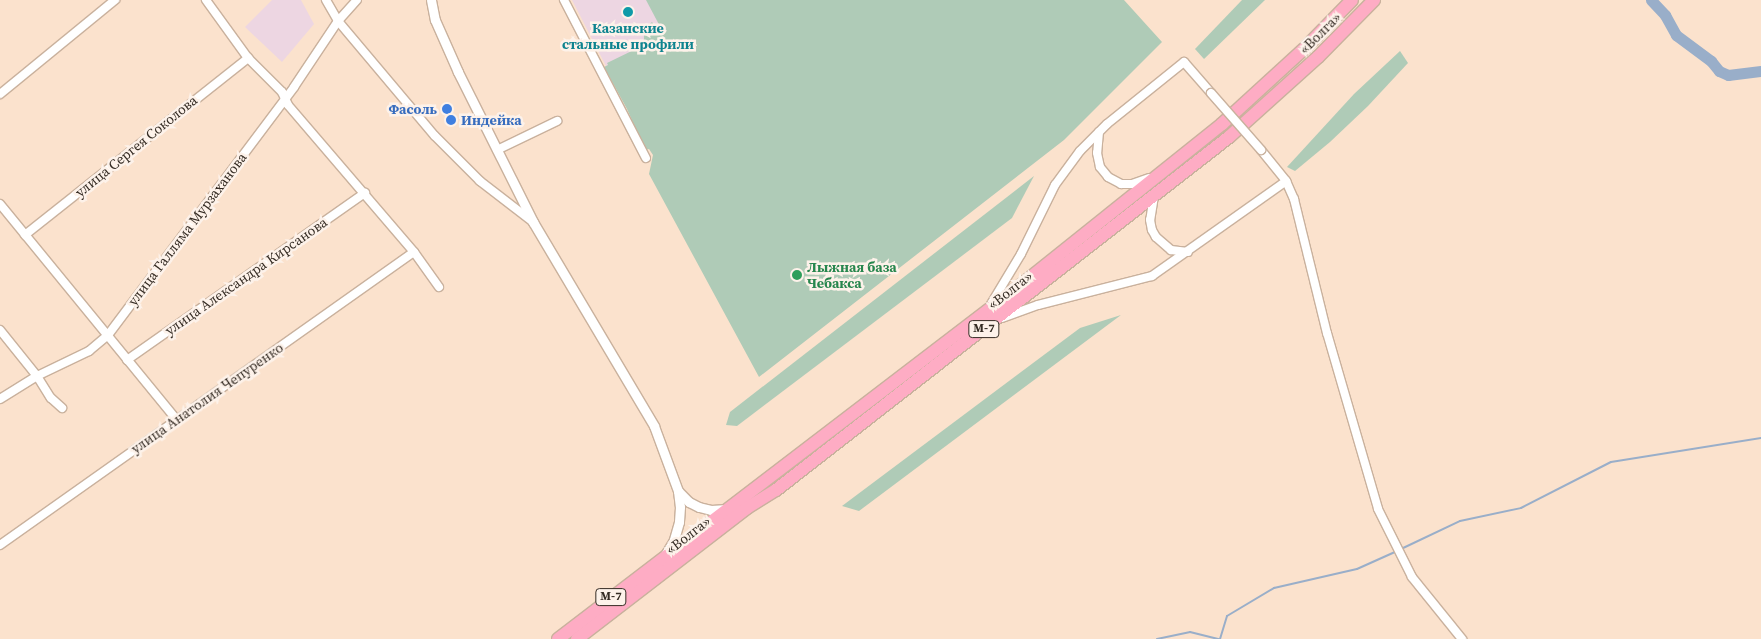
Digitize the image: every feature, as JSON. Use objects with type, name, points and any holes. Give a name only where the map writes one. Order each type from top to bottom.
[{"type":"highway","name":"«Волга»","points":[[577,639],[747,508],[776,490],[991,316],[1153,177],[1228,118],[1307,46],[1352,0]]},
{"type":"highway","name":"«Волга»","points":[[558,639],[665,555],[1154,196],[1237,130],[1318,57],[1374,0]]},
{"type":"street","points":[[0,94],[115,0]]},
{"type":"street","points":[[206,0],[248,58],[282,92],[288,105],[414,252],[438,286]]},
{"type":"street","points":[[326,0],[338,21],[435,136],[480,181],[533,222]]},
{"type":"street","name":"улица Галляма Мурзаханова","points":[[0,398],[38,376],[89,351],[108,335],[286,98],[338,21],[357,0]]},
{"type":"street","points":[[431,0],[435,20],[458,72],[533,222],[654,426],[678,490],[679,522],[674,540],[665,555]]},
{"type":"street","points":[[564,0],[646,158]]},
{"type":"street","name":"улица Сергея Соколова","points":[[25,235],[248,58]]},
{"type":"street","points":[[991,316],[1055,185],[1080,150],[1184,62],[1286,181],[1294,200],[1327,333],[1378,509],[1412,577],[1462,639]]},
{"type":"street","points":[[497,150],[557,121]]},
{"type":"street","points":[[1100,132],[1097,153],[1100,167],[1108,177],[1121,184],[1132,184],[1153,177]]},
{"type":"street","points":[[991,316],[1152,276],[1286,181]]},
{"type":"street","name":"улица Александра Кирсанова","points":[[127,360],[364,193]]},
{"type":"street","points":[[1154,196],[1150,220],[1156,238],[1171,250],[1188,252]]},
{"type":"street","points":[[0,204],[177,420]]},
{"type":"street","name":"улица Анатолия Чепуренко","points":[[0,545],[414,252]]},
{"type":"street","points":[[0,330],[38,376],[51,398],[62,408]]},
{"type":"street","points":[[678,490],[689,502],[699,507],[711,510],[727,509]]},
{"type":"shaded area","points":[[272,0],[301,0],[314,24],[282,62],[245,27]]},
{"type":"shaded area","name":"Казанские стальные профили","points":[[572,0],[741,0],[653,50],[609,72]]},
{"type":"green space","name":"Лыжная база Чебакса","points":[[646,0],[1124,0],[1162,42],[1064,140],[759,377],[649,174],[653,155],[649,149],[645,150],[627,109],[604,67],[608,65],[607,63],[644,45],[644,29],[652,22],[661,35],[664,34]]},
{"type":"green space","points":[[1242,0],[1265,0],[1204,59],[1195,49]]},
{"type":"green space","points":[[1400,51],[1408,63],[1368,106],[1330,142],[1295,171],[1287,167],[1354,94]]},
{"type":"green space","points":[[1034,176],[1012,218],[737,426],[726,425],[730,412]]},
{"type":"green space","points":[[1121,315],[859,511],[842,506],[1080,328]]},
{"type":"waterway","points":[[1651,0],[1665,15],[1676,35],[1711,61],[1719,71],[1728,75],[1761,71]]},
{"type":"waterway","points":[[1401,549],[1460,521],[1521,508],[1611,462],[1761,438]]},
{"type":"waterway","points":[[1220,639],[1227,616],[1274,588],[1357,569],[1397,551]]},
{"type":"waterway","points":[[1157,639],[1190,632],[1219,639]]},
{"type":"place","name":"Казанские стальные профили","points":[[628,12]]},
{"type":"place","name":"Фасоль","points":[[447,109]]},
{"type":"place","name":"Индейка","points":[[451,120]]},
{"type":"place","name":"Лыжная база Чебакса","points":[[797,275]]}]
